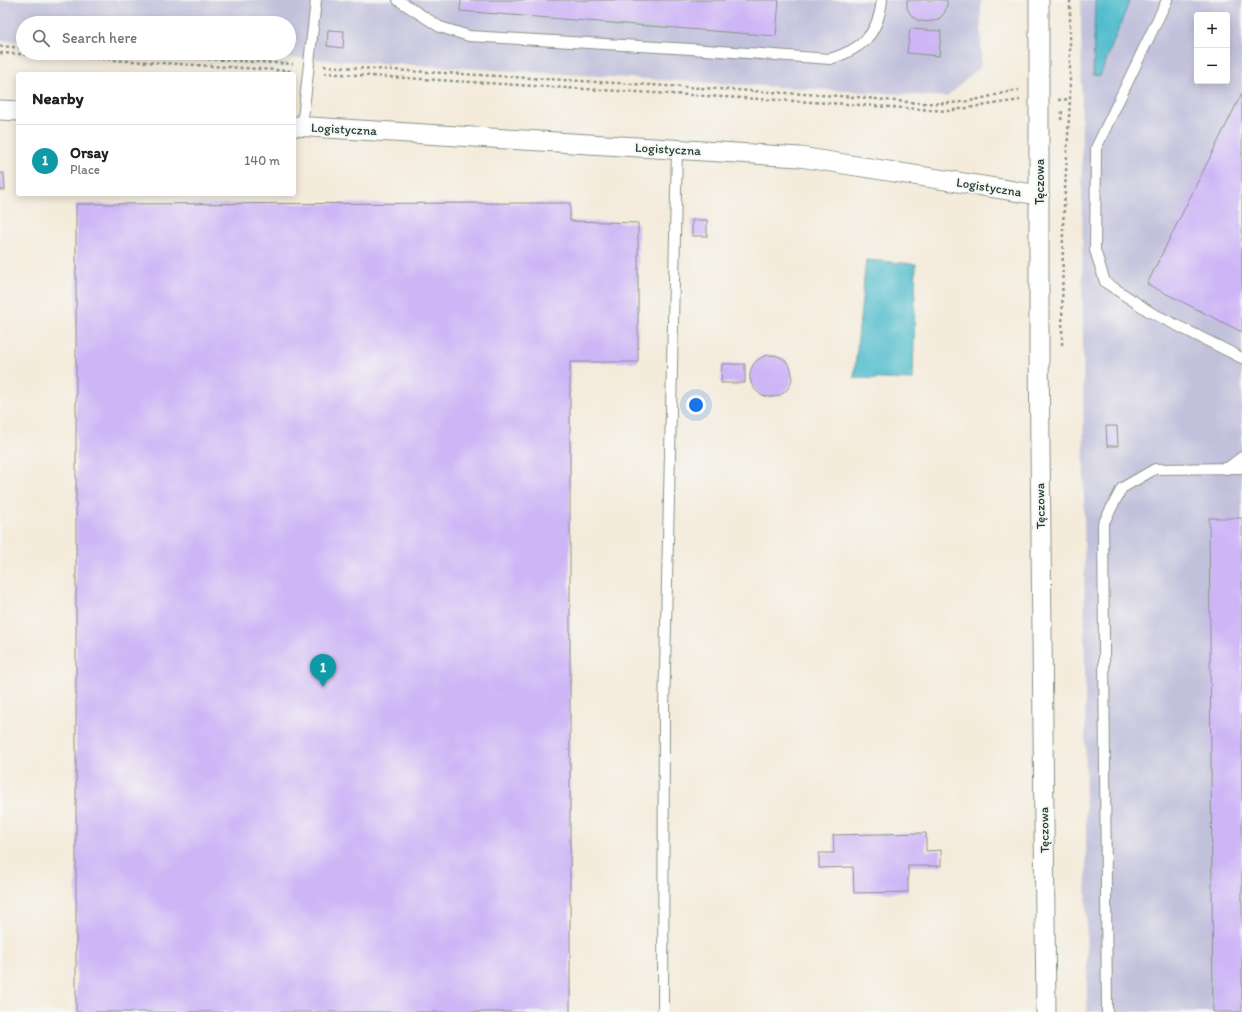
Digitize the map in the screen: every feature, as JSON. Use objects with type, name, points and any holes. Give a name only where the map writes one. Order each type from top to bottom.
[{"type":"street","name":"Tęczowa","points":[[1040,0],[1039,351],[1046,1012]]},
{"type":"street","points":[[0,110],[16,111]]},
{"type":"street","name":"Logistyczna","points":[[298,127],[800,157],[1039,195]]},
{"type":"lane","points":[[298,127],[308,69],[316,0]]},
{"type":"lane","points":[[398,0],[440,27],[469,36],[830,59],[847,54],[863,44],[873,32],[881,12],[882,0]]},
{"type":"lane","points":[[1167,0],[1096,148],[1095,250],[1105,282],[1150,312],[1242,358]]},
{"type":"lane","points":[[663,1012],[664,712],[677,150]]},
{"type":"lane","points":[[1226,469],[1242,457]]},
{"type":"lane","points":[[1107,1012],[1103,524],[1122,488],[1155,469],[1242,468]]},
{"type":"path","points":[[1062,100],[1070,99],[1070,0]]},
{"type":"path","points":[[0,46],[16,47]]},
{"type":"path","points":[[0,53],[16,54]]},
{"type":"path","points":[[135,60],[848,96],[928,103],[960,102],[990,98],[1020,90]]},
{"type":"path","points":[[194,60],[568,88],[852,104],[947,111],[1027,99]]},
{"type":"shaded area","points":[[0,0],[981,0],[981,66],[947,97],[296,58],[296,16],[16,16],[16,41],[0,40]]},
{"type":"shaded area","points":[[1081,0],[1242,0],[1242,1012],[1087,1012]]},
{"type":"water","points":[[1095,0],[1130,0],[1100,76],[1093,75]]},
{"type":"water","points":[[866,260],[916,264],[913,380],[854,378]]},
{"type":"building","points":[[461,0],[779,0],[776,36],[460,11]]},
{"type":"building","points":[[907,0],[947,0],[947,4],[945,12],[940,18],[925,22],[917,20],[911,15],[907,8]]},
{"type":"building","points":[[910,29],[941,31],[939,56],[907,53]]},
{"type":"building","points":[[328,30],[344,31],[343,48],[327,46]]},
{"type":"building","points":[[1242,93],[1242,332],[1147,284]]},
{"type":"building","points":[[0,173],[4,173],[5,190],[0,190]]},
{"type":"building","points":[[570,203],[570,221],[638,223],[638,362],[570,362],[570,1012],[76,1012],[76,204]]},
{"type":"building","points":[[692,220],[707,220],[707,236],[692,236]]},
{"type":"building","points":[[767,355],[775,355],[786,361],[792,372],[792,380],[786,391],[775,397],[767,397],[756,391],[750,380],[750,372],[756,361]]},
{"type":"building","points":[[722,364],[745,364],[745,383],[721,383]]},
{"type":"building","points":[[1106,426],[1117,426],[1118,446],[1107,446]]},
{"type":"building","points":[[1209,518],[1242,518],[1242,1012],[1213,1012]]},
{"type":"building","points":[[926,833],[926,851],[941,850],[941,866],[908,866],[908,892],[854,893],[853,867],[819,868],[819,853],[834,853],[833,835]]},
{"type":"place","name":"Orsay","points":[[323,687]]}]
